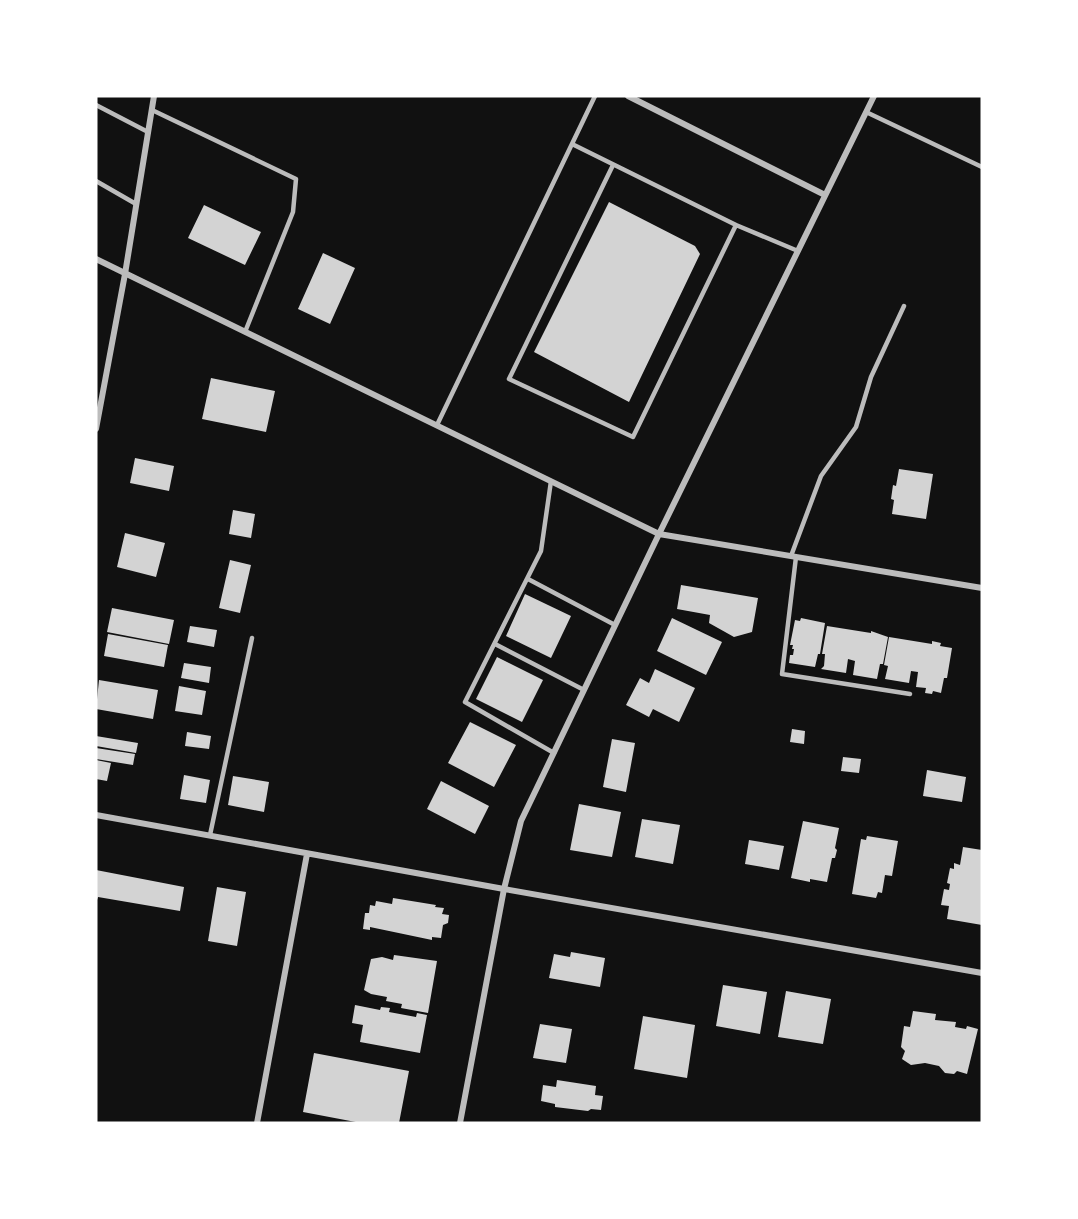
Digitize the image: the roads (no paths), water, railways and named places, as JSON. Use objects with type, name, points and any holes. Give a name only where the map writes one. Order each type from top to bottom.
[{"type":"street","points":[[96,429],[125,274],[154,96]]},
{"type":"street","points":[[628,96],[825,195]]},
{"type":"street","points":[[460,1123],[504,889],[521,821],[874,96]]},
{"type":"street","points":[[96,260],[659,534],[982,588]]},
{"type":"street","points":[[96,815],[982,973]]},
{"type":"street","points":[[256,1123],[307,854]]},
{"type":"lane","points":[[437,425],[595,96]]},
{"type":"lane","points":[[96,105],[148,132]]},
{"type":"lane","points":[[152,110],[296,179],[293,212],[244,332]]},
{"type":"lane","points":[[866,112],[982,167]]},
{"type":"lane","points":[[572,144],[736,225],[798,252]]},
{"type":"lane","points":[[613,165],[509,379],[633,437],[736,225]]},
{"type":"lane","points":[[96,182],[136,204]]},
{"type":"lane","points":[[904,306],[871,377],[856,427],[821,476],[793,556],[782,674],[910,694]]},
{"type":"lane","points":[[550,481],[541,552],[465,702],[554,753]]},
{"type":"lane","points":[[528,579],[615,625]]},
{"type":"lane","points":[[210,835],[252,639]]},
{"type":"lane","points":[[495,644],[584,690]]}]
